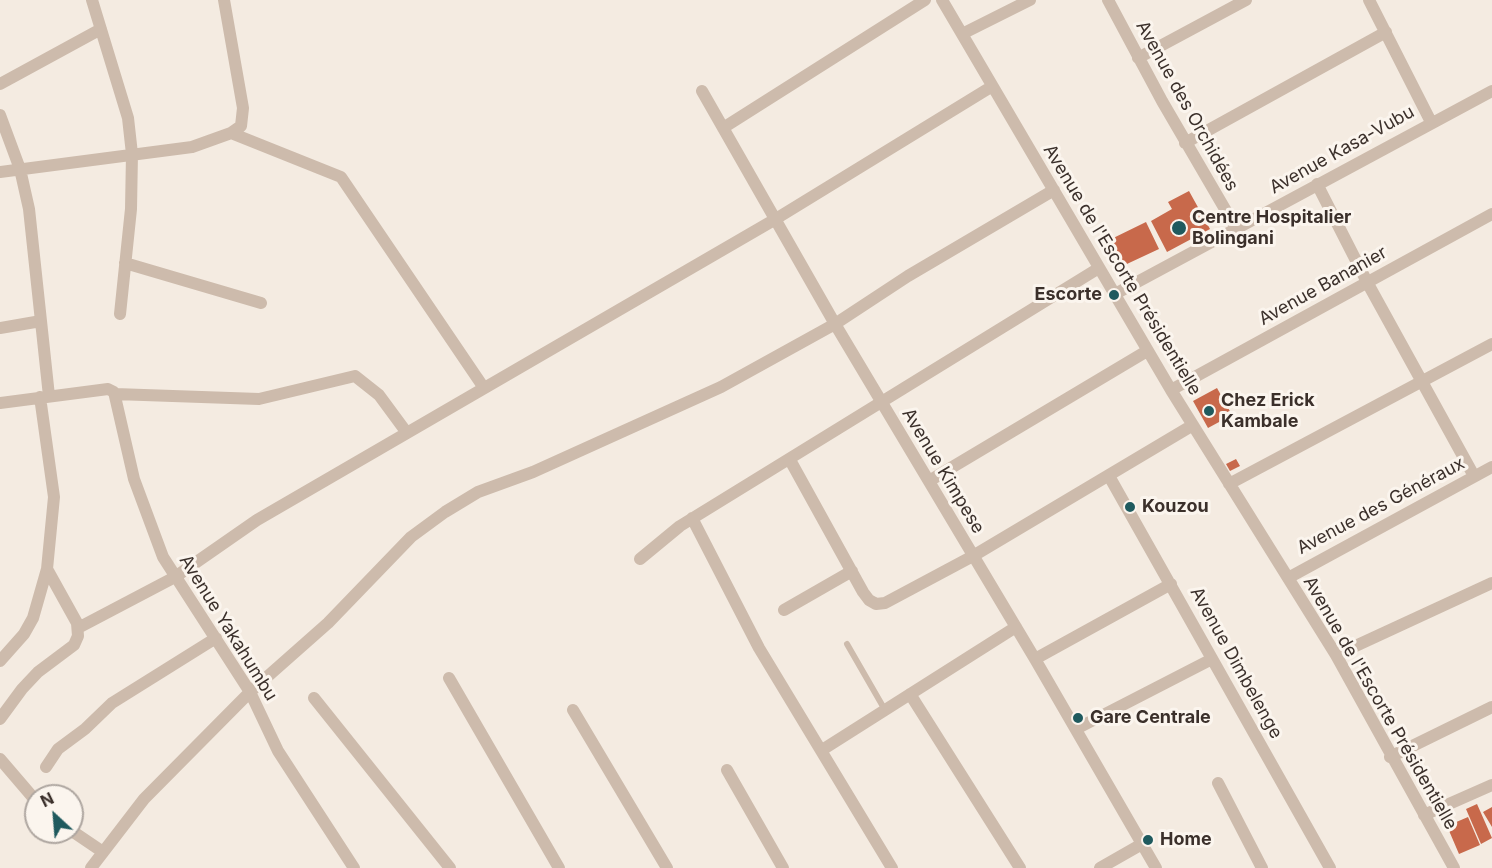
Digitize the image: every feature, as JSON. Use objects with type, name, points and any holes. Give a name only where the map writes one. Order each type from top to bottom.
[{"type":"street","points":[[92,0],[128,118],[132,154],[131,209],[120,314]]},
{"type":"street","points":[[0,172],[192,147],[231,133],[241,126],[243,108],[224,0]]},
{"type":"street","points":[[723,128],[925,0]]},
{"type":"street","name":"Avenue de l'Escorte Présidentielle","points":[[942,0],[1171,390],[1336,655],[1390,757],[1454,868]]},
{"type":"street","points":[[962,34],[1029,0]]},
{"type":"street","name":"Avenue des Orchidées","points":[[1108,0],[1185,143],[1236,228]]},
{"type":"street","points":[[1138,58],[1246,0]]},
{"type":"street","points":[[1369,0],[1431,122]]},
{"type":"street","points":[[0,84],[102,30]]},
{"type":"street","points":[[1185,143],[1386,32]]},
{"type":"street","points":[[78,628],[175,578],[257,520],[774,220],[991,87]]},
{"type":"street","name":"Avenue Kimpese","points":[[702,91],[774,220],[1035,659],[1156,868]]},
{"type":"street","name":"Avenue Kasa-Vubu","points":[[1115,294],[1492,91]]},
{"type":"street","points":[[0,116],[20,169],[28,208],[41,321],[44,396],[54,497],[47,569],[33,618],[24,634],[0,661]]},
{"type":"street","points":[[231,133],[341,177],[484,388]]},
{"type":"street","points":[[1317,184],[1367,282],[1474,476]]},
{"type":"street","points":[[91,868],[144,799],[250,692],[328,623],[411,537],[444,512],[478,492],[534,472],[721,387],[835,324],[908,276],[1054,190]]},
{"type":"street","name":"Avenue Bananier","points":[[1171,390],[1492,214]]},
{"type":"street","points":[[125,263],[261,303]]},
{"type":"street","points":[[640,559],[692,518],[882,404],[1099,268]]},
{"type":"street","points":[[0,328],[41,321]]},
{"type":"street","points":[[1229,484],[1492,344]]},
{"type":"street","points":[[929,481],[1148,351]]},
{"type":"street","points":[[0,403],[44,396],[114,392],[259,399],[356,376],[380,395],[408,433]]},
{"type":"street","name":"Avenue Yakahumbu","points":[[114,392],[134,479],[151,530],[175,578],[250,692],[278,751],[354,868]]},
{"type":"street","points":[[790,460],[869,600],[876,604],[885,603],[973,556],[1193,425]]},
{"type":"street","name":"Avenue des Généraux","points":[[1288,578],[1492,467]]},
{"type":"street","name":"Avenue Dimbelenge","points":[[1109,477],[1172,584],[1330,868]]},
{"type":"street","points":[[692,518],[759,648],[892,868]]},
{"type":"street","points":[[0,719],[38,672],[74,645],[78,628],[47,569]]},
{"type":"street","points":[[784,610],[852,571]]},
{"type":"street","points":[[1336,655],[1492,583]]},
{"type":"street","points":[[1035,659],[1172,584]]},
{"type":"street","points":[[822,750],[1016,627]]},
{"type":"street","points":[[46,767],[58,749],[85,729],[112,703],[216,638]]},
{"type":"street","points":[[1076,729],[1212,659]]},
{"type":"street","points":[[449,678],[559,868]]},
{"type":"street","points":[[910,694],[1020,868]]},
{"type":"street","points":[[314,698],[450,868]]},
{"type":"street","points":[[1390,757],[1492,707]]},
{"type":"street","points":[[573,710],[667,868]]},
{"type":"street","points":[[0,759],[24,787]]},
{"type":"street","points":[[727,770],[783,868]]},
{"type":"street","points":[[1218,783],[1262,868]]},
{"type":"street","points":[[1424,815],[1492,785]]},
{"type":"street","points":[[84,839],[103,852]]},
{"type":"street","points":[[1100,868],[1142,844]]},
{"type":"lane","points":[[847,644],[885,710]]},
{"type":"building","points":[[1189,191],[1210,229],[1167,252],[1151,221],[1172,209],[1168,202]]},
{"type":"building","points":[[1146,222],[1159,249],[1114,270],[1101,244]]},
{"type":"building","points":[[1217,388],[1232,415],[1208,428],[1193,401]]},
{"type":"building","points":[[1236,459],[1240,466],[1230,471],[1226,464]]},
{"type":"building","points":[[1477,804],[1492,838],[1481,844],[1466,809]]},
{"type":"building","points":[[1492,807],[1492,827],[1483,812]]},
{"type":"building","points":[[1468,817],[1480,845],[1459,854],[1447,826]]},
{"type":"place","name":"Centre Hospitalier Bolingani","points":[[1179,228]]},
{"type":"place","name":"Escorte","points":[[1114,295]]},
{"type":"place","name":"Chez Erick Kambale","points":[[1209,411]]},
{"type":"place","name":"Kouzou","points":[[1130,507]]},
{"type":"place","name":"Gare Centrale","points":[[1078,718]]},
{"type":"place","name":"Home","points":[[1148,840]]}]
